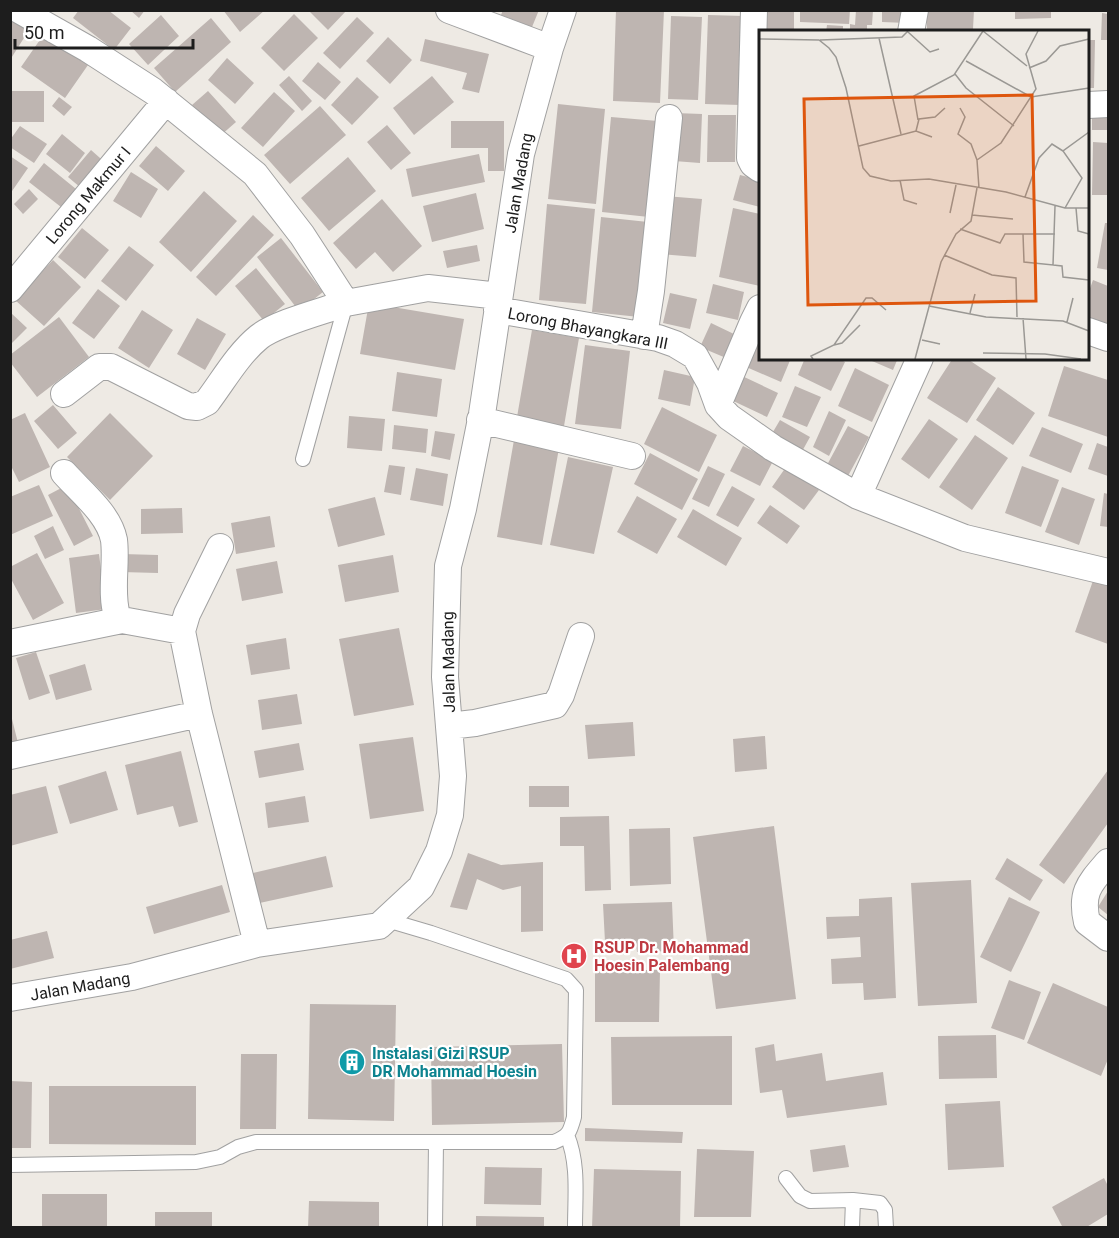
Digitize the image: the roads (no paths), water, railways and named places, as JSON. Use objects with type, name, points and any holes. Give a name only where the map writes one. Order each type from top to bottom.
[{"type":"street","points":[[19,10],[88,49],[166,101],[255,174],[302,235],[346,303]]},
{"type":"street","points":[[449,10],[550,48]]},
{"type":"street","name":"Jalan Madang","points":[[10,998],[132,977],[257,944],[379,926],[421,887],[439,851],[450,814],[453,776],[445,677],[448,566],[463,508],[480,420],[521,154],[550,48],[563,10]]},
{"type":"street","points":[[754,10],[757,60],[750,158],[759,168]]},
{"type":"street","points":[[911,30],[915,10]]},
{"type":"street","name":"Lorong Makmur I","points":[[10,289],[166,101]]},
{"type":"street","points":[[1089,105],[1108,104]]},
{"type":"street","points":[[644,336],[651,291],[669,118]]},
{"type":"street","name":"Lorong Bhayangkara III","points":[[64,394],[99,367],[111,367],[188,406],[201,406],[207,402],[250,345],[261,335],[276,327],[346,303],[428,288],[658,338],[675,344],[694,356],[710,383],[718,405],[729,417],[773,448],[858,496],[965,538],[1108,572]]},
{"type":"street","points":[[718,405],[759,310]]},
{"type":"street","points":[[1089,331],[1108,338]]},
{"type":"street","points":[[858,496],[919,360]]},
{"type":"street","points":[[480,420],[632,456]]},
{"type":"street","points":[[64,473],[109,527],[114,540],[116,613],[122,620]]},
{"type":"street","points":[[219,547],[187,614],[182,632],[199,714],[257,944]]},
{"type":"street","points":[[10,643],[122,620],[182,632]]},
{"type":"street","points":[[449,726],[476,723],[555,705],[561,695],[581,636]]},
{"type":"street","points":[[10,756],[199,714]]},
{"type":"street","points":[[1108,862],[1087,887],[1084,910],[1087,922],[1108,938]]},
{"type":"lane","points":[[303,459],[346,303]]},
{"type":"lane","points":[[10,1165],[196,1162],[220,1157],[238,1147],[256,1142],[554,1142],[567,1135],[574,1117],[576,990],[571,983],[555,975],[387,920]]},
{"type":"lane","points":[[567,1135],[574,1153],[575,1227]]},
{"type":"lane","points":[[435,1227],[436,1142]]},
{"type":"lane","points":[[786,1178],[805,1200],[853,1200],[880,1203],[885,1209],[886,1227]]},
{"type":"lane","points":[[852,1227],[853,1200]]},
{"type":"place","name":"RSUP Dr. Mohammad Hoesin Palembang","points":[[574,956]]},
{"type":"place","name":"Instalasi Gizi RSUP DR Mohammad Hoesin","points":[[352,1062]]}]
